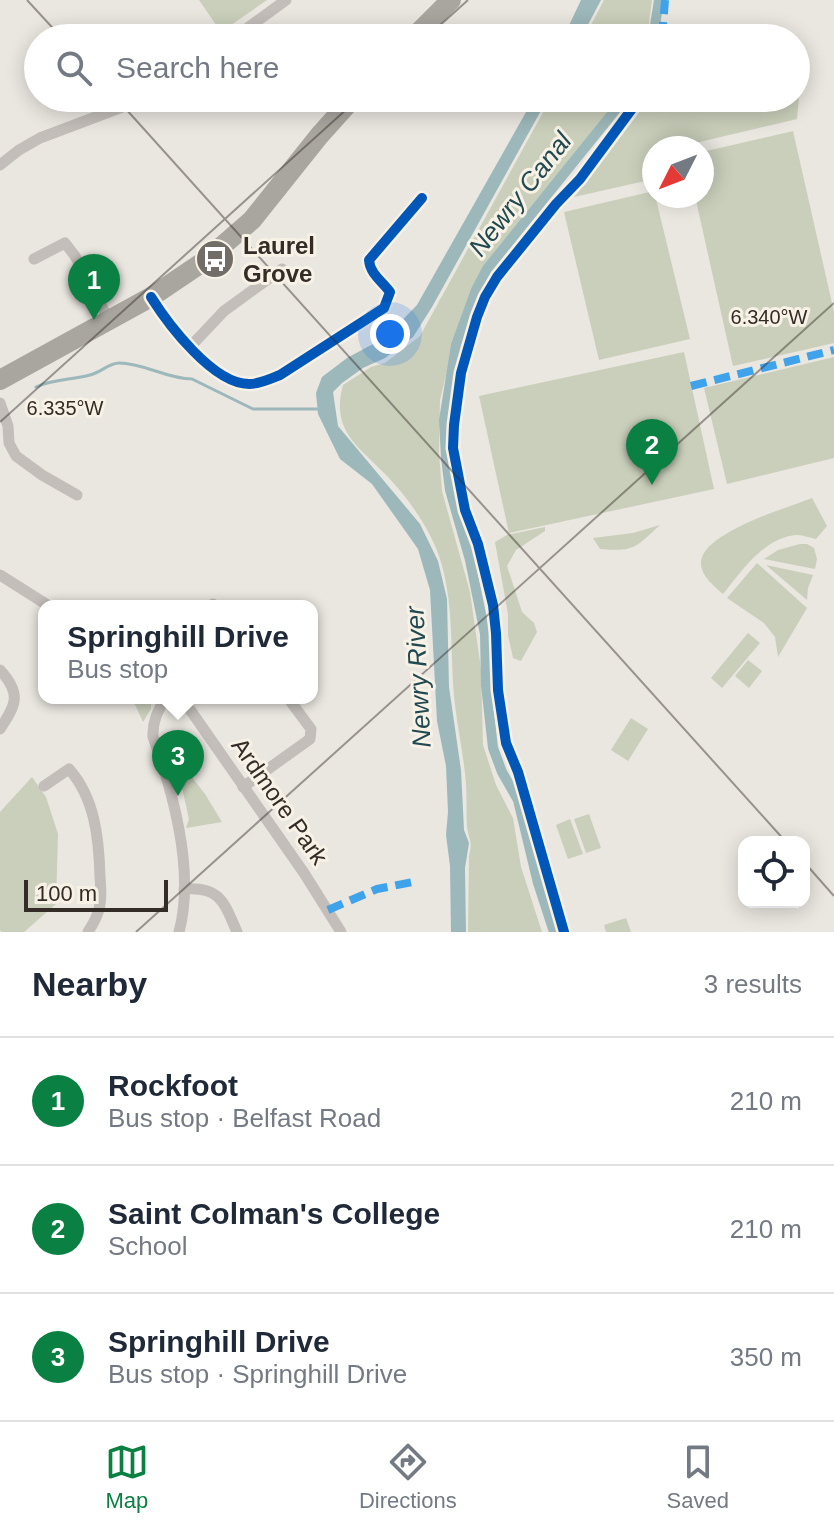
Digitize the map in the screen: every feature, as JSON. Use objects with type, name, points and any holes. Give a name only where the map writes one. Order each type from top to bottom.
[{"type":"highway","points":[[427,24],[451,0]]},
{"type":"highway","points":[[0,380],[151,297],[206,260],[252,220],[340,112]]},
{"type":"street","points":[[253,24],[286,0]]},
{"type":"street","points":[[0,165],[40,138],[109,112]]},
{"type":"street","points":[[151,297],[170,327],[214,369],[232,380],[247,384],[264,382],[280,375],[384,308],[390,292],[370,270],[369,260],[422,198]]},
{"type":"street","points":[[34,259],[65,243],[109,320]]},
{"type":"street","points":[[190,347],[224,311],[282,269]]},
{"type":"street","points":[[0,403],[8,426],[9,443],[16,456],[77,495]]},
{"type":"street","points":[[0,575],[40,600]]},
{"type":"street","points":[[0,670],[16,698],[14,708],[0,729]]},
{"type":"street","points":[[162,704],[153,723],[153,737],[180,837],[184,889],[179,932]]},
{"type":"street","name":"Ardmore Park","points":[[184,704],[304,873],[341,932]]},
{"type":"street","points":[[243,787],[310,739],[311,729],[292,704]]},
{"type":"street","points":[[44,786],[69,769],[86,795],[94,819],[100,847],[101,892],[98,914],[88,932]]},
{"type":"street","points":[[184,889],[207,890],[218,895],[237,932]]},
{"type":"green space","points":[[199,0],[267,0],[232,24],[216,24]]},
{"type":"green space","points":[[604,0],[652,0],[649,24],[591,24]]},
{"type":"green space","points":[[543,112],[610,112],[483,270],[457,330],[440,400],[442,491],[470,592],[481,669],[483,745],[496,785],[513,818],[521,867],[542,932],[468,932],[471,843],[455,705],[447,586],[432,538],[415,510],[350,437],[341,415],[343,385],[371,367],[385,363],[420,336]]},
{"type":"green space","points":[[639,112],[798,112],[797,119],[714,139],[714,136],[642,136],[642,182],[574,197]]},
{"type":"green space","points":[[793,131],[834,312],[834,343],[733,366],[698,208],[714,208],[714,149]]},
{"type":"green space","points":[[642,194],[642,208],[658,208],[690,339],[599,360],[564,212]]},
{"type":"green space","points":[[684,352],[714,489],[509,533],[479,396]]},
{"type":"green space","points":[[834,357],[834,458],[727,484],[704,388]]},
{"type":"green space","points":[[812,498],[827,526],[816,539],[797,535],[774,542],[746,566],[723,594],[703,572],[701,563],[705,552],[715,542],[747,523]]},
{"type":"green space","points":[[660,525],[627,549],[600,549],[593,538],[633,533]]},
{"type":"green space","points":[[545,527],[545,531],[516,550],[507,566],[522,612],[534,623],[537,632],[521,661],[513,658],[495,542],[507,535]]},
{"type":"green space","points":[[800,544],[814,548],[817,559],[815,569],[764,559],[778,550]]},
{"type":"green space","points":[[757,563],[807,608],[778,657],[775,637],[764,623],[727,598]]},
{"type":"green space","points":[[766,565],[813,575],[807,600]]},
{"type":"green space","points":[[748,633],[760,643],[722,688],[711,678]]},
{"type":"green space","points":[[748,660],[762,671],[749,688],[735,676]]},
{"type":"green space","points":[[135,704],[151,704],[143,722]]},
{"type":"green space","points":[[631,718],[648,729],[628,761],[611,750]]},
{"type":"green space","points":[[165,743],[205,794],[222,822],[186,828],[189,819],[181,783],[175,780]]},
{"type":"green space","points":[[32,777],[46,797],[58,834],[56,904],[24,932],[1,932],[0,812]]},
{"type":"green space","points":[[589,814],[601,848],[586,853],[574,819]]},
{"type":"green space","points":[[570,819],[583,854],[568,859],[556,825]]},
{"type":"green space","points":[[626,918],[631,932],[606,932],[604,925]]},
{"type":"water","points":[[581,0],[601,0],[588,24],[570,24]]},
{"type":"water","name":"Newry River","points":[[526,112],[540,112],[413,337],[385,358],[363,368],[333,392],[338,426],[420,524],[438,561],[447,599],[449,687],[461,770],[464,830],[469,843],[465,868],[466,932],[451,932],[446,766],[437,721],[430,590],[418,549],[372,484],[340,459],[318,414],[316,393],[322,377],[347,358],[386,337],[417,305]]},
{"type":"waterway","name":"Newry Canal","points":[[655,24],[659,0]]},
{"type":"waterway","name":"Newry Canal","points":[[554,932],[538,883],[518,800],[493,748],[486,685],[485,634],[470,560],[450,490],[444,420],[456,345],[487,269],[614,112]]},
{"type":"waterway","points":[[36,387],[94,374],[115,363],[128,364],[192,379],[253,409],[317,409]]},
{"type":"marked path","points":[[663,24],[665,0]]},
{"type":"marked path","points":[[691,386],[834,350]]},
{"type":"marked path","points":[[328,910],[377,889],[413,882]]},
{"type":"cycle path","points":[[564,932],[518,772],[506,743],[498,690],[493,605],[478,544],[465,510],[453,448],[454,425],[461,373],[485,297],[497,277],[580,179],[630,112]]},
{"type":"cycle path","points":[[151,297],[193,351],[221,374],[249,384],[269,380],[384,308],[390,292],[374,273],[369,260],[422,198]]},
{"type":"place","name":"Laurel Grove","points":[[215,259]]},
{"type":"place","name":"Rockfoot","points":[[94,320]]},
{"type":"place","name":"Saint Colman's College","points":[[652,485]]},
{"type":"place","name":"Springhill Drive","points":[[178,796]]}]
